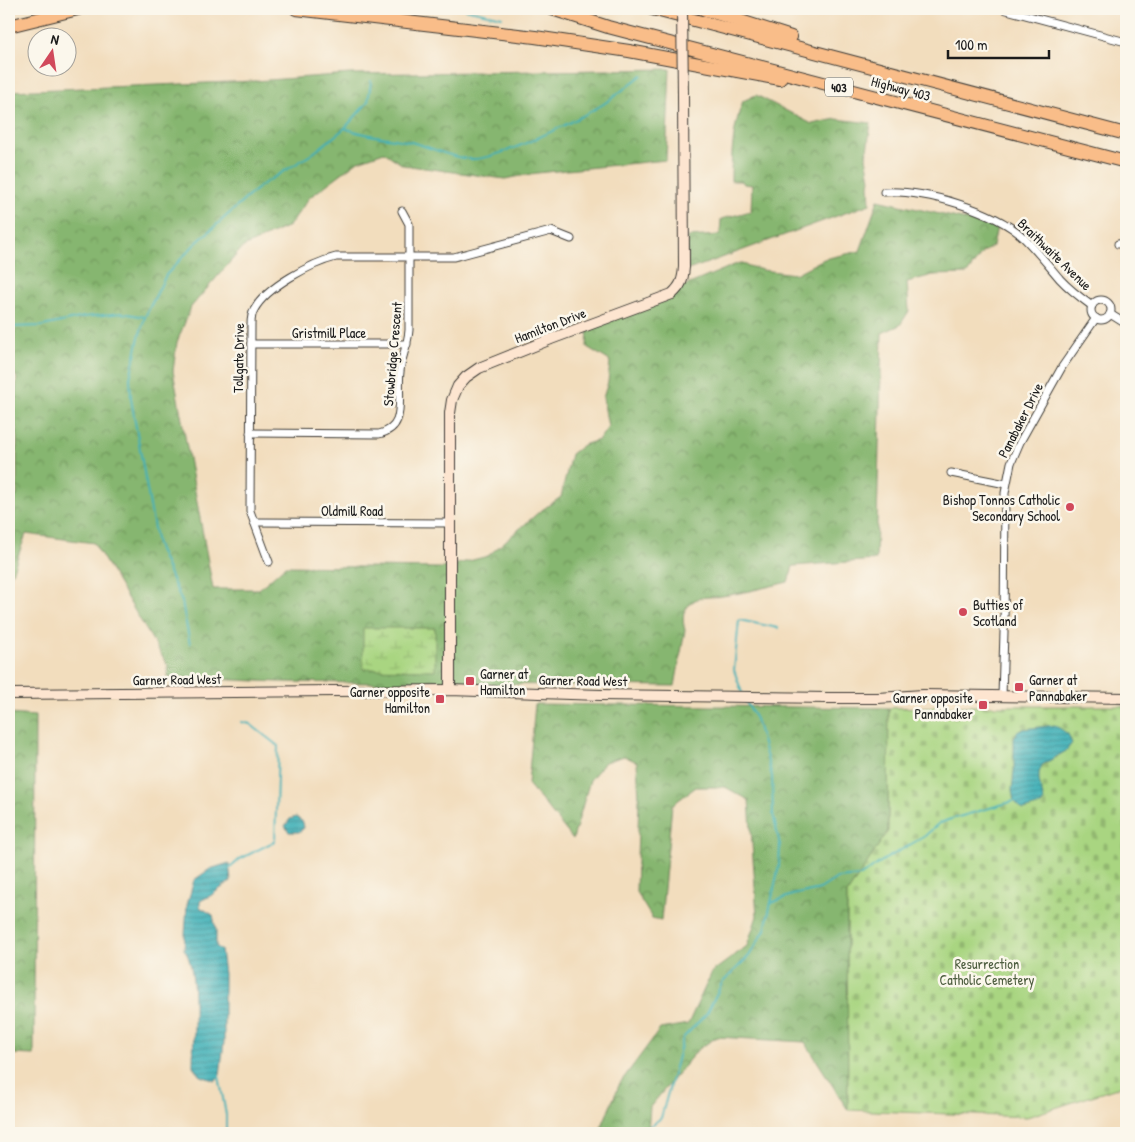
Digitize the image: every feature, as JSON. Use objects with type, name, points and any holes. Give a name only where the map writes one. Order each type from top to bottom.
[{"type":"highway","points":[[9,26],[78,9]]},
{"type":"highway","points":[[296,9],[535,36],[629,51],[870,95]]},
{"type":"highway","name":"Highway 403","points":[[552,9],[608,26],[1126,162]]},
{"type":"highway","name":"Highway 403","points":[[652,9],[866,64]]},
{"type":"highway","points":[[703,9],[866,64]]},
{"type":"highway","name":"403","points":[[866,64],[1126,134]]},
{"type":"main road","name":"Hamilton Drive","points":[[450,690],[451,408],[456,390],[466,377],[485,365],[672,294],[680,287],[684,267],[682,9]]},
{"type":"main road","name":"Garner Road West","points":[[9,694],[450,690],[600,695],[829,698],[878,698],[922,695],[1126,698]]},
{"type":"street","points":[[1003,9],[1126,42]]},
{"type":"street","name":"Braithwaite Avenue","points":[[884,192],[911,192],[995,217],[1024,238],[1061,280],[1092,306]]},
{"type":"street","name":"Stowbridge Crescent","points":[[250,433],[379,434],[388,431],[394,425],[398,416],[399,373],[409,330],[409,224],[402,211]]},
{"type":"street","name":"Tollgate Drive","points":[[269,562],[250,510],[252,312],[283,282],[319,263],[336,257],[454,257],[551,232],[571,239]]},
{"type":"street","points":[[1118,244],[1126,243]]},
{"type":"street","points":[[1098,300],[1106,301],[1110,305],[1110,314],[1105,318],[1096,318],[1092,314],[1092,306],[1098,300]]},
{"type":"street","points":[[1110,314],[1126,324]]},
{"type":"street","name":"Panabaker Drive","points":[[1002,696],[1006,484],[1011,463],[1020,442],[1062,367],[1096,318]]},
{"type":"street","name":"Gristmill Place","points":[[251,344],[407,344]]},
{"type":"street","points":[[951,472],[1006,484]]},
{"type":"street","name":"Oldmill Road","points":[[254,522],[450,523]]},
{"type":"green space","points":[[670,69],[666,160],[537,173],[505,179],[403,165],[384,152],[358,161],[309,198],[289,226],[243,247],[191,307],[177,342],[173,371],[213,589],[259,589],[285,566],[442,568],[488,556],[539,512],[561,497],[571,454],[583,445],[599,440],[608,427],[603,398],[608,382],[610,361],[587,347],[588,327],[739,263],[762,270],[795,274],[824,259],[860,251],[878,200],[997,227],[993,246],[982,253],[967,274],[933,275],[907,282],[909,311],[900,325],[882,333],[876,560],[793,566],[788,582],[718,597],[703,598],[692,602],[686,608],[684,615],[685,630],[675,686],[279,682],[168,677],[168,666],[94,543],[26,534],[9,581],[9,496],[17,496],[17,427],[9,427],[9,419],[13,420],[17,378],[9,365],[9,91],[255,81],[350,74]]},
{"type":"green space","points":[[756,95],[812,124],[836,119],[871,123],[866,157],[870,179],[870,204],[688,270],[688,237],[720,235],[721,219],[751,211],[752,185],[744,184],[742,181],[731,181],[731,161],[735,131],[743,101]]},
{"type":"green space","points":[[363,628],[435,628],[435,670],[363,669]]},
{"type":"green space","points":[[535,704],[889,708],[888,831],[847,894],[848,1110],[805,1042],[717,1037],[698,1049],[650,1107],[648,1133],[599,1133],[620,1083],[660,1029],[688,1024],[712,972],[747,946],[757,916],[749,800],[725,787],[696,787],[672,805],[661,920],[652,918],[636,892],[639,798],[637,762],[624,756],[605,762],[590,780],[573,839],[528,784]]},
{"type":"green space","name":"Resurrection Catholic Cemetery","points":[[1126,706],[1126,1085],[1027,1117],[848,1110],[847,894],[888,831],[889,708]]},
{"type":"green space","points":[[9,714],[35,716],[34,1055],[9,1054]]},
{"type":"water","points":[[1055,725],[1068,734],[1072,743],[1066,751],[1042,765],[1039,781],[1044,801],[1041,805],[1023,810],[1014,801],[1012,790],[1014,739],[1017,732],[1024,729]]},
{"type":"water","points":[[296,817],[303,822],[304,828],[299,832],[289,832],[285,826],[290,819]]},
{"type":"water","points":[[229,863],[231,881],[200,901],[200,907],[213,915],[216,930],[216,946],[221,950],[224,974],[224,1042],[220,1075],[215,1081],[199,1075],[193,1066],[192,972],[189,958],[184,949],[187,905],[194,880],[210,869]]},
{"type":"waterway","points":[[465,9],[502,17]]},
{"type":"waterway","points":[[762,9],[780,14]]},
{"type":"waterway","points":[[345,128],[369,135],[411,142],[455,157],[483,158],[517,147],[574,120],[607,102],[642,75]]},
{"type":"waterway","points":[[190,644],[182,602],[157,545],[131,399],[130,378],[145,317],[166,275],[194,245],[260,186],[312,154],[345,128],[368,102],[371,81]]},
{"type":"waterway","points":[[9,327],[43,326],[84,317],[122,313],[145,317]]},
{"type":"waterway","points":[[742,693],[734,670],[739,620],[778,628]]},
{"type":"waterway","points":[[641,1133],[661,1118],[683,1038],[707,1013],[722,983],[749,956],[765,930],[779,866],[780,845],[773,814],[772,776],[756,719],[745,700]]},
{"type":"waterway","points":[[229,869],[240,859],[275,841],[278,746],[250,724],[242,722]]},
{"type":"waterway","points":[[771,903],[792,895],[820,889],[837,878],[861,876],[882,861],[925,836],[938,824],[1014,801]]},
{"type":"waterway","points":[[219,1076],[226,1115],[226,1133]]},
{"type":"place","name":"Bishop Tonnos Catholic Secondary School","points":[[1070,507]]},
{"type":"place","name":"Butties of Scotland","points":[[963,612]]},
{"type":"place","name":"Garner at Hamilton","points":[[470,681]]},
{"type":"place","name":"Garner at Pannabaker","points":[[1019,687]]},
{"type":"place","name":"Garner opposite Hamilton","points":[[440,699]]},
{"type":"place","name":"Garner opposite Pannabaker","points":[[983,705]]}]
